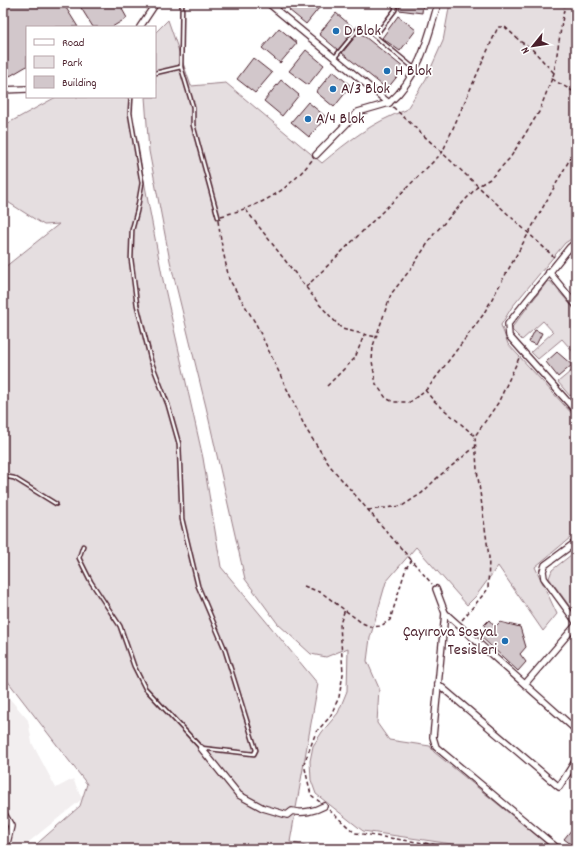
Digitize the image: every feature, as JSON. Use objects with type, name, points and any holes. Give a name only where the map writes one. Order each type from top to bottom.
[{"type":"street","points":[[141,26],[156,3]]},
{"type":"street","points":[[268,3],[389,103]]},
{"type":"street","points":[[316,155],[358,112],[389,103],[398,96],[415,70],[434,19],[438,3]]},
{"type":"street","points":[[3,90],[26,90]]},
{"type":"street","points":[[576,242],[558,261],[508,324],[509,336],[576,411]]},
{"type":"street","points":[[549,272],[576,305]]},
{"type":"street","points":[[525,684],[576,623],[544,578],[543,571],[544,565],[576,542]]},
{"type":"street","points":[[436,588],[445,613],[433,737],[436,747],[556,847],[562,849]]},
{"type":"street","points":[[445,613],[576,730]]},
{"type":"street","points":[[438,684],[559,787],[576,760]]},
{"type":"street","points":[[200,748],[239,795],[263,808],[287,816],[292,812],[297,813],[317,810],[324,806]]},
{"type":"street","points":[[3,812],[11,826],[7,843],[3,846]]},
{"type":"lane","points":[[182,3],[181,66],[193,107],[193,125],[218,217]]},
{"type":"lane","points":[[277,10],[282,3]]},
{"type":"lane","points":[[375,36],[395,10],[396,3]]},
{"type":"lane","points":[[335,58],[359,28],[364,27],[415,70]]},
{"type":"lane","points":[[156,73],[181,66]]},
{"type":"lane","points":[[83,546],[79,558],[91,582],[120,626],[134,666],[145,688],[200,748],[254,754],[256,750],[224,647],[198,586],[182,519],[179,444],[168,405],[151,361],[137,305],[131,259],[132,230],[138,211],[142,183],[130,113],[131,98]]},
{"type":"lane","points":[[3,476],[14,478],[56,504]]},
{"type":"path","points":[[565,3],[554,73],[539,112],[510,158],[490,179],[478,186],[434,234],[410,270],[391,294],[373,346],[372,361],[376,384],[386,398],[393,402],[410,402],[425,390],[483,314],[576,148]]},
{"type":"path","points":[[306,287],[442,153],[498,28],[506,27],[531,48],[554,73]]},
{"type":"path","points":[[552,79],[576,93]]},
{"type":"path","points":[[389,103],[558,261]]},
{"type":"path","points":[[316,155],[303,172],[275,195],[246,210],[218,217],[222,246],[230,279],[256,324],[306,429],[330,466],[436,588]]},
{"type":"path","points":[[246,210],[319,304],[342,329],[376,337]]},
{"type":"path","points":[[327,386],[355,358],[364,335]]},
{"type":"path","points":[[458,625],[488,589],[489,557],[477,470],[474,436],[498,403],[522,351]]},
{"type":"path","points":[[425,390],[433,400],[474,436]]},
{"type":"path","points":[[368,510],[402,506],[422,493],[438,477],[475,447]]},
{"type":"path","points":[[304,586],[322,593],[362,623],[372,627],[381,626],[390,620],[406,568],[412,560]]},
{"type":"path","points":[[345,609],[340,624],[343,674],[339,697],[330,717],[316,732],[304,764],[311,795],[354,833],[465,849]]},
{"type":"shaded area","points":[[3,691],[28,720],[32,743],[56,788],[73,779],[82,799],[20,849],[3,849]]},
{"type":"green space","points":[[450,3],[576,3],[576,236],[565,243],[512,307],[501,325],[508,344],[576,418],[576,533],[535,567],[557,614],[543,631],[498,566],[476,596],[467,605],[416,547],[386,582],[370,638],[367,661],[379,688],[377,723],[389,740],[430,746],[434,752],[553,849],[486,849],[363,831],[316,794],[311,780],[310,761],[313,746],[322,732],[338,713],[347,691],[348,648],[326,657],[311,654],[278,624],[245,579],[206,407],[170,261],[149,151],[145,98],[156,98],[156,32],[168,20],[191,86],[226,83],[322,163],[341,147],[372,126],[406,110],[426,79],[443,41]]},
{"type":"green space","points":[[54,98],[128,98],[163,280],[203,458],[221,567],[318,684],[290,842],[317,849],[31,849],[80,806],[87,784],[3,675],[3,263],[5,267],[59,224],[44,225],[3,199],[3,126]]},
{"type":"green space","points":[[550,281],[576,311],[576,355],[562,339],[538,359],[531,352],[553,332],[543,321],[522,340],[512,330],[513,326],[547,282]]},
{"type":"green space","points":[[576,367],[576,390],[570,396],[558,382]]},
{"type":"green space","points":[[576,551],[576,615],[549,578],[552,570]]},
{"type":"building","points":[[14,3],[63,3],[77,26],[26,26],[26,67],[10,76],[5,68],[3,69],[3,10]]},
{"type":"building","points":[[78,3],[132,3],[122,9],[127,18],[114,26],[92,26]]},
{"type":"building","points":[[294,3],[323,3],[306,24],[289,10]]},
{"type":"building","points":[[400,3],[423,3],[422,13],[399,10]]},
{"type":"building","name":"D Blok","points":[[336,13],[355,29],[338,50],[319,34]]},
{"type":"building","points":[[398,16],[416,30],[400,51],[382,38]]},
{"type":"building","points":[[279,28],[297,43],[280,63],[262,48]]},
{"type":"building","points":[[359,32],[404,68],[387,89],[342,53]]},
{"type":"building","points":[[306,50],[324,65],[308,85],[289,71]]},
{"type":"building","points":[[253,58],[272,73],[255,93],[237,79]]},
{"type":"building","name":"A/3 Blok","points":[[333,71],[351,86],[334,107],[316,92]]},
{"type":"building","points":[[281,80],[299,95],[282,116],[264,101]]},
{"type":"building","name":"A/4 Blok","points":[[308,102],[326,117],[309,137],[291,122]]},
{"type":"building","points":[[535,330],[542,333],[536,345],[529,342]]},
{"type":"building","points":[[557,352],[572,365],[558,377],[546,362]]},
{"type":"building","name":"Çayırova Sosyal Tesisleri","points":[[489,620],[495,627],[500,622],[520,627],[526,647],[520,654],[526,662],[518,671],[479,635],[486,628],[484,625]]},
{"type":"building","points":[[572,829],[576,832],[576,848],[564,839]]},
{"type":"place","name":"D Blok","points":[[336,31]]},
{"type":"place","name":"H Blok","points":[[387,71]]},
{"type":"place","name":"A/3 Blok","points":[[333,89]]},
{"type":"place","name":"A/4 Blok","points":[[308,119]]},
{"type":"place","name":"Çayırova Sosyal Tesisleri","points":[[505,641]]}]
